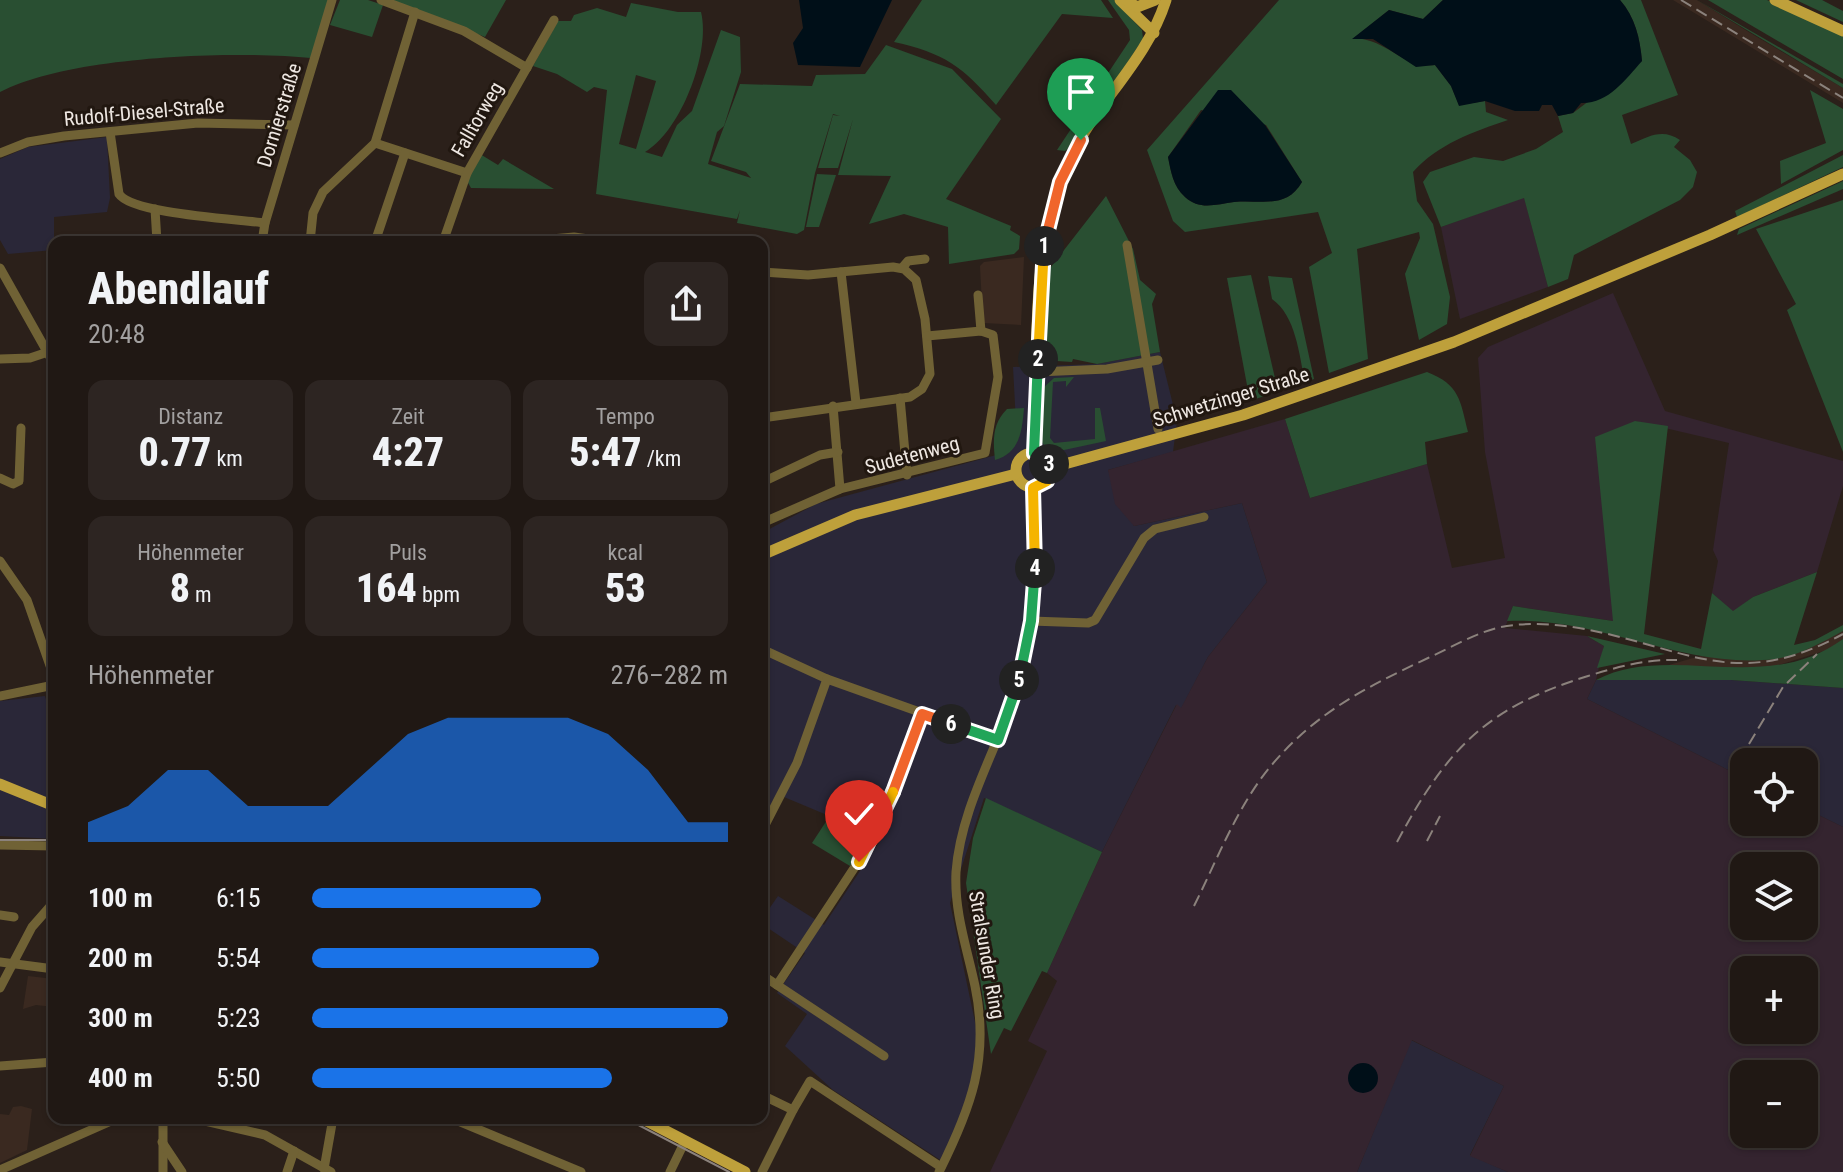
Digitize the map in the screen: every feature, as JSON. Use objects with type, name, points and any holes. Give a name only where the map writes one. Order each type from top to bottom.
[{"type":"main road","points":[[1120,0],[1156,29]]},
{"type":"main road","points":[[1132,3],[1155,0]]},
{"type":"main road","points":[[1034,453],[1042,256],[1046,226],[1060,182],[1081,140],[1133,69],[1156,29],[1166,0]]},
{"type":"main road","points":[[1775,0],[1843,31]]},
{"type":"main road","points":[[1132,3],[1156,29]]},
{"type":"main road","name":"Schwetzinger Straße","points":[[1050,468],[1243,415],[1419,354],[1547,305],[1843,174]]},
{"type":"main road","points":[[1034,453],[1043,456],[1050,468],[1047,481],[1033,488],[1022,485],[1016,474],[1019,460],[1034,453]]},
{"type":"main road","points":[[768,552],[855,515],[1016,474]]},
{"type":"main road","points":[[0,784],[48,804]]},
{"type":"main road","points":[[652,1124],[745,1172]]},
{"type":"street","name":"Dornierstraße","points":[[263,236],[332,0]]},
{"type":"street","points":[[381,0],[464,31],[527,68]]},
{"type":"street","points":[[311,236],[313,213],[323,192],[375,143],[415,12]]},
{"type":"street","name":"Falltorweg","points":[[445,236],[467,173],[554,20]]},
{"type":"street","name":"Rudolf-Diesel-Straße","points":[[0,153],[28,142],[198,123],[294,125]]},
{"type":"street","points":[[110,132],[121,198],[155,209],[265,223]]},
{"type":"street","points":[[375,143],[467,173]]},
{"type":"street","points":[[377,236],[405,153]]},
{"type":"street","points":[[155,209],[157,236]]},
{"type":"street","points":[[1127,245],[1158,429]]},
{"type":"street","points":[[768,273],[802,276],[902,268],[908,261],[925,259]]},
{"type":"street","points":[[0,268],[48,351]]},
{"type":"street","points":[[768,417],[918,393],[928,380],[927,336],[918,285],[902,268]]},
{"type":"street","points":[[841,272],[856,403]]},
{"type":"street","points":[[927,336],[981,331],[978,295]]},
{"type":"street","name":"Sudetenweg","points":[[768,520],[840,489],[907,475],[986,452],[998,377],[994,337],[981,331]]},
{"type":"street","points":[[0,359],[48,358]]},
{"type":"street","points":[[1037,372],[1092,370],[1158,360]]},
{"type":"street","points":[[900,398],[907,475]]},
{"type":"street","points":[[833,406],[840,489]]},
{"type":"street","points":[[0,478],[13,484],[19,481],[21,428]]},
{"type":"street","points":[[768,480],[820,455],[838,452]]},
{"type":"street","name":"Stralsunder Ring","points":[[940,1169],[969,1103],[982,1041],[975,986],[957,915],[956,873],[965,827],[1019,682],[1031,621],[1036,564],[1033,488]]},
{"type":"street","points":[[1031,621],[1088,623],[1095,620],[1144,538],[1155,529],[1204,517]]},
{"type":"street","points":[[0,561],[27,600],[48,660]]},
{"type":"street","points":[[768,653],[827,679],[998,740]]},
{"type":"street","points":[[768,819],[797,763],[827,679]]},
{"type":"street","points":[[0,696],[48,686]]},
{"type":"street","points":[[777,985],[872,841],[922,714]]},
{"type":"street","points":[[0,845],[48,846]]},
{"type":"street","points":[[0,988],[32,927],[48,909]]},
{"type":"street","points":[[0,915],[14,917]]},
{"type":"street","points":[[0,962],[48,968]]},
{"type":"street","points":[[768,979],[884,1056]]},
{"type":"street","points":[[0,1066],[48,1062]]},
{"type":"street","points":[[762,1172],[810,1081],[940,1169]]},
{"type":"street","points":[[768,1098],[793,1110]]},
{"type":"street","points":[[0,1170],[104,1124]]},
{"type":"street","points":[[163,1124],[163,1172]]},
{"type":"street","points":[[218,1124],[265,1135],[328,1171],[332,1124]]},
{"type":"street","points":[[465,1124],[581,1172]]},
{"type":"street","points":[[670,1172],[685,1141]]},
{"type":"street","points":[[162,1142],[182,1172]]},
{"type":"street","points":[[287,1172],[294,1151]]},
{"type":"shaded area","points":[[799,0],[892,0],[860,67],[798,65],[793,43],[803,28]]},
{"type":"shaded area","points":[[1443,0],[1620,0],[1636,28],[1642,61],[1608,95],[1600,100],[1581,103],[1573,113],[1558,116],[1552,105],[1542,105],[1539,111],[1515,111],[1485,101],[1459,106],[1451,86],[1435,65],[1416,67],[1373,39],[1352,39],[1389,10],[1423,19]]},
{"type":"shaded area","points":[[1673,0],[1697,0],[1843,88],[1843,103]]},
{"type":"shaded area","points":[[1218,90],[1231,90],[1265,125],[1302,182],[1288,197],[1272,201],[1203,205],[1185,197],[1178,188],[1168,157]]},
{"type":"shaded area","points":[[107,137],[110,198],[107,212],[54,217],[54,236],[48,236],[48,251],[8,254],[0,240],[0,159],[28,147]]},
{"type":"shaded area","points":[[1524,197],[1548,287],[1460,319],[1441,227]]},
{"type":"shaded area","points":[[1024,257],[1021,325],[983,323],[980,266],[984,262]]},
{"type":"shaded area","points":[[1613,293],[1665,411],[1843,461],[1843,486],[1817,572],[1753,597],[1733,612],[1712,593],[1718,561],[1713,550],[1729,443],[1635,421],[1613,621],[1513,606],[1505,628],[1587,636],[1604,646],[1596,680],[1587,699],[1730,771],[1730,836],[1818,836],[1818,815],[1843,827],[1843,1172],[1508,1172],[1470,1156],[1504,1086],[1412,1040],[1357,1172],[990,1172],[1047,1051],[1028,1041],[1057,981],[1047,973],[1102,852],[1177,704],[1181,708],[1208,657],[1267,582],[1242,503],[1134,526],[1115,504],[1108,470],[1285,419],[1310,498],[1427,464],[1452,568],[1505,558],[1485,452],[1478,358],[1488,347]]},
{"type":"shaded area","points":[[1160,352],[1177,421],[1173,452],[1108,470],[1134,526],[1242,503],[1267,582],[1208,657],[1181,709],[1176,705],[1102,852],[984,798],[950,903],[979,1041],[967,1099],[942,1161],[833,1090],[785,1046],[807,1014],[777,993],[805,953],[768,928],[768,910],[778,896],[824,925],[882,838],[784,797],[768,820],[768,530],[816,504],[1000,454],[1017,442],[1013,367],[1097,364]]},
{"type":"shaded area","points":[[1843,631],[1843,639],[1830,649],[1772,667],[1739,670],[1669,665],[1700,656],[1777,659]]},
{"type":"shaded area","points":[[1596,680],[1731,680],[1843,688],[1843,827],[1818,815],[1818,748],[1730,748],[1730,771],[1587,699]]},
{"type":"shaded area","points":[[45,696],[48,706],[48,839],[0,836],[0,701]]},
{"type":"shaded area","points":[[28,976],[48,978],[48,1006],[36,1005],[23,1009]]},
{"type":"shaded area","points":[[1411,1040],[1504,1086],[1470,1155],[1508,1172],[1357,1172]]},
{"type":"shaded area","points":[[1363,1063],[1374,1067],[1378,1078],[1374,1089],[1363,1093],[1352,1089],[1348,1078],[1352,1067]]},
{"type":"shaded area","points":[[13,1107],[32,1109],[27,1150],[0,1163],[0,1114],[9,1115]]},
{"type":"green space","points":[[0,0],[328,0],[311,58],[239,55],[152,58],[66,70],[0,92]]},
{"type":"green space","points":[[340,0],[368,0],[383,5],[372,37],[330,25]]},
{"type":"green space","points":[[392,0],[506,0],[485,37]]},
{"type":"green space","points":[[922,0],[1101,0],[1113,18],[1062,14],[996,105],[973,80],[951,63],[926,51],[894,42]]},
{"type":"green space","points":[[1108,0],[1114,0],[1142,30],[1143,39],[1073,144],[1065,151],[1057,150],[1130,40],[1129,30]]},
{"type":"green space","points":[[1279,0],[1443,0],[1423,19],[1389,10],[1354,38],[1377,43],[1413,62],[1435,65],[1451,86],[1459,105],[1485,101],[1486,112],[1508,120],[1445,146],[1413,172],[1417,201],[1433,224],[1450,297],[1447,324],[1419,340],[1405,274],[1420,238],[1419,232],[1357,249],[1368,359],[1329,373],[1309,267],[1332,253],[1318,212],[1185,232],[1173,221],[1147,150]],"holes":[[[1201,110],[1266,125],[1302,182],[1296,191],[1280,200],[1209,206],[1197,204],[1181,193],[1173,178],[1168,157]]]},
{"type":"green space","points":[[1620,0],[1641,0],[1678,95],[1622,115],[1631,144],[1656,134],[1674,136],[1680,140],[1674,147],[1690,160],[1697,172],[1693,187],[1680,200],[1574,255],[1568,279],[1548,287],[1524,198],[1441,227],[1423,182],[1430,172],[1474,157],[1503,161],[1536,149],[1563,132],[1558,116],[1573,113],[1642,61],[1636,28]]},
{"type":"green space","points":[[1697,0],[1843,84],[1843,88]]},
{"type":"green space","points":[[1708,0],[1767,0],[1843,36],[1843,79]]},
{"type":"green space","points":[[1796,0],[1822,0],[1843,11],[1843,22]]},
{"type":"green space","points":[[631,3],[678,12],[701,12],[702,48],[690,89],[670,127],[645,152],[662,157],[677,125],[692,111],[721,30],[740,37],[741,72],[708,164],[751,178],[746,172],[711,161],[740,84],[812,86],[816,75],[865,74],[886,45],[952,69],[1001,119],[946,199],[1011,226],[1010,230],[1020,236],[1019,249],[1014,254],[949,264],[948,227],[904,214],[869,224],[891,176],[838,175],[853,119],[838,168],[818,168],[833,115],[840,116],[833,114],[815,173],[804,230],[797,234],[737,223],[740,210],[737,219],[596,194],[607,90],[594,87],[587,92],[557,74],[533,66],[558,21],[571,21],[574,15],[597,8],[626,17]],"holes":[[[636,75],[656,81],[636,149],[619,144]]]},
{"type":"green space","points":[[1810,90],[1843,109],[1843,150],[1781,184],[1780,161],[1826,143]]},
{"type":"green space","points":[[480,154],[498,165],[503,159],[554,189],[471,188],[467,181]]},
{"type":"green space","points":[[1843,155],[1843,167],[1737,217],[1735,211]]},
{"type":"green space","points":[[817,174],[836,175],[819,227],[806,227]]},
{"type":"green space","points":[[1843,181],[1843,189],[1737,235],[1739,229]]},
{"type":"green space","points":[[1106,196],[1133,249],[1140,280],[1156,294],[1152,304],[1160,352],[1097,364],[1073,359],[1072,362],[1057,361],[1046,351],[1047,272]]},
{"type":"green space","points":[[1843,200],[1843,452],[1787,310],[1796,304],[1756,229]]},
{"type":"green space","points":[[1251,275],[1278,391],[1250,401],[1227,278]]},
{"type":"green space","points":[[1268,276],[1292,278],[1314,379],[1305,382],[1291,325],[1272,299]]},
{"type":"green space","points":[[1427,372],[1446,382],[1457,395],[1468,432],[1425,442],[1427,464],[1310,498],[1285,419]]},
{"type":"green space","points":[[1074,377],[1066,387],[1066,381],[1053,382],[1050,438],[1054,443],[1095,439],[1095,408],[1100,408],[1106,441],[1050,453],[1041,441],[1042,389],[1054,378]]},
{"type":"green space","points":[[1024,408],[1021,433],[1015,447],[995,460],[994,439],[999,420],[1007,409]]},
{"type":"green space","points":[[1635,421],[1668,426],[1644,634],[1701,649],[1712,593],[1733,611],[1753,597],[1817,572],[1794,645],[1815,640],[1843,625],[1843,631],[1793,655],[1741,660],[1708,657],[1575,626],[1507,621],[1513,606],[1613,621],[1595,437]]},
{"type":"green space","points":[[1587,636],[1665,654],[1597,668],[1604,646]]},
{"type":"green space","points":[[1843,639],[1843,688],[1731,680],[1596,680],[1624,669],[1654,665],[1749,667],[1781,664],[1813,656]]},
{"type":"green space","points":[[986,798],[1102,852],[1047,973],[1042,971],[1011,1031],[1004,1028],[991,1054],[966,883],[973,838]]},
{"type":"green space","points":[[829,817],[867,836],[850,866],[812,843]]},
{"type":"tram line","points":[[0,840],[48,840]]},
{"type":"tram line","points":[[637,1124],[729,1172]]},
{"type":"railway","points":[[1681,0],[1843,98]]},
{"type":"railway","points":[[1194,906],[1247,799],[1287,748],[1324,716],[1362,691],[1473,637],[1511,625],[1560,625],[1617,636],[1681,654],[1740,663],[1771,661],[1805,651],[1843,634]]},
{"type":"railway","points":[[1749,744],[1783,687],[1817,654]]},
{"type":"railway","points":[[1397,842],[1433,781],[1452,757],[1495,718],[1522,702],[1588,676],[1643,662],[1677,660]]},
{"type":"railway","points":[[1427,841],[1440,816]]},
{"type":"route","points":[[859,862],[887,809],[922,714],[998,740],[1019,682],[1031,621],[1036,564],[1033,488],[1045,483],[1050,471],[1046,458],[1034,453],[1042,256],[1046,226],[1060,182],[1081,140]]}]
